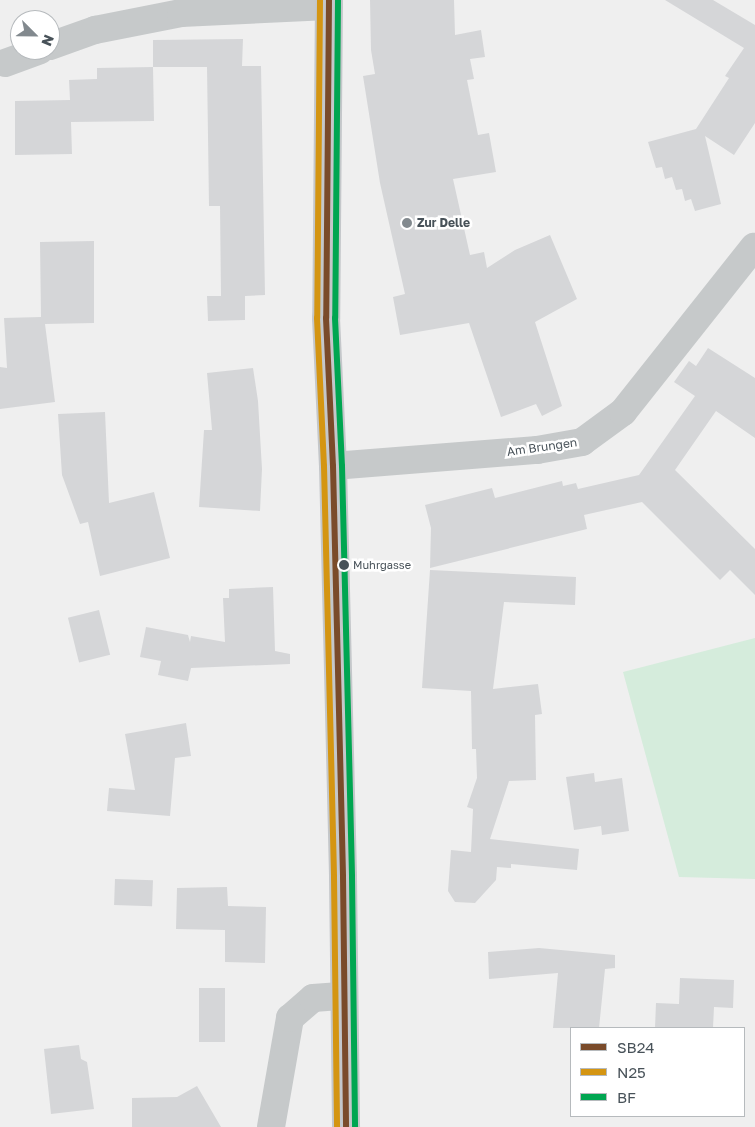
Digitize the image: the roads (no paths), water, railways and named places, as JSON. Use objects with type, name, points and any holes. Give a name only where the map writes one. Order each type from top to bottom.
[{"type":"main road","points":[[329,3],[326,318],[333,466],[346,1127]]},
{"type":"street","points":[[60,43],[96,30],[181,12],[329,3]]},
{"type":"street","points":[[5,63],[13,60]]},
{"type":"street","name":"Am Brungen","points":[[333,466],[537,450],[582,442],[623,412],[754,247]]},
{"type":"street","points":[[271,1127],[290,1018],[313,998],[344,996]]},
{"type":"place","name":"Zur Delle","points":[[407,223]]},
{"type":"place","name":"Muhrgasse","points":[[344,565]]}]
